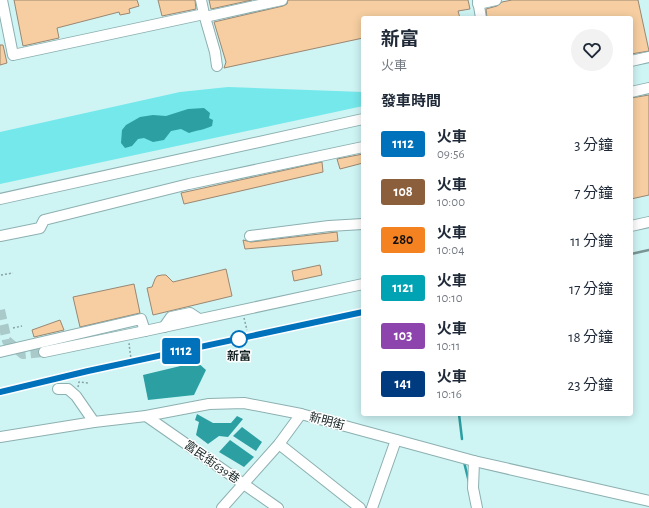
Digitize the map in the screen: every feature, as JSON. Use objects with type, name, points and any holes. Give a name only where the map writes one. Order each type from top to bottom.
[{"type":"street","points":[[2,0],[13,55],[282,0]]},
{"type":"street","points":[[201,0],[215,52],[217,66]]},
{"type":"street","points":[[481,16],[478,2],[496,0]]},
{"type":"street","points":[[633,61],[649,57]]},
{"type":"street","points":[[633,92],[649,88]]},
{"type":"street","points":[[0,199],[361,120]]},
{"type":"street","points":[[0,236],[40,228],[44,220],[189,184],[361,147]]},
{"type":"street","points":[[633,226],[649,222]]},
{"type":"street","points":[[250,236],[329,226],[361,224]]},
{"type":"street","points":[[44,352],[361,284]]},
{"type":"street","points":[[0,352],[141,319],[145,331]]},
{"type":"street","points":[[58,389],[68,389],[76,396],[94,422]]},
{"type":"street","name":"新明街","points":[[0,437],[94,422],[146,416],[209,404],[244,403],[301,414],[474,461],[649,501]]},
{"type":"street","points":[[222,508],[279,444],[301,414]]},
{"type":"street","name":"富民街639巷","points":[[146,416],[278,508]]},
{"type":"street","points":[[372,508],[396,440]]},
{"type":"street","points":[[279,444],[360,508]]},
{"type":"street","points":[[474,461],[473,488],[477,508]]},
{"type":"path","points":[[2,276],[13,273]]},
{"type":"path","points":[[242,310],[247,330]]},
{"type":"path","points":[[13,328],[22,326]]},
{"type":"path","points":[[129,344],[131,359]]},
{"type":"path","points":[[76,396],[79,382],[88,383]]},
{"type":"shaded area","points":[[228,87],[361,92],[361,106],[0,184],[0,132],[180,92]]},
{"type":"shaded area","points":[[204,108],[210,113],[209,118],[213,120],[212,126],[189,133],[181,129],[171,131],[164,140],[153,142],[144,138],[138,139],[132,146],[125,148],[121,143],[122,130],[126,125],[140,117],[153,115],[166,116],[188,109]]},
{"type":"shaded area","points":[[197,362],[206,370],[194,395],[148,400],[143,375]]},
{"type":"shaded area","points":[[197,414],[213,423],[231,423],[237,416],[243,419],[228,437],[219,436],[208,444],[196,435],[199,422],[195,420]]},
{"type":"shaded area","points":[[242,427],[262,442],[256,451],[233,436]]},
{"type":"shaded area","points":[[230,440],[254,457],[244,467],[219,452]]},
{"type":"building","points":[[14,0],[137,0],[139,6],[129,9],[130,13],[120,15],[119,12],[57,28],[59,38],[23,46]]},
{"type":"building","points":[[158,0],[195,0],[196,9],[162,16]]},
{"type":"building","points":[[209,0],[252,0],[211,9]]},
{"type":"building","points":[[288,0],[468,0],[470,9],[458,11],[459,16],[361,16],[361,38],[224,68],[226,62],[214,22],[287,4]]},
{"type":"building","points":[[512,0],[638,0],[649,51],[633,54],[633,16],[487,16],[486,9],[497,6],[502,2]]},
{"type":"building","points":[[0,45],[3,45],[7,63],[0,65]]},
{"type":"building","points":[[649,95],[649,195],[633,199],[633,98]]},
{"type":"building","points":[[361,154],[361,164],[340,169],[337,159]]},
{"type":"building","points":[[322,162],[323,172],[184,204],[181,193]]},
{"type":"building","points":[[337,232],[338,241],[245,249],[243,240],[251,242]]},
{"type":"building","points":[[320,265],[322,275],[294,281],[292,271]]},
{"type":"building","points":[[226,269],[232,296],[153,315],[147,288],[152,287],[157,276],[166,275],[173,282]]},
{"type":"building","points":[[134,284],[140,313],[80,327],[73,297]]},
{"type":"building","points":[[60,320],[64,330],[34,337],[32,330]]},
{"type":"waterway","points":[[459,416],[462,439]]},
{"type":"waterway","points":[[464,462],[469,482]]},
{"type":"tunnel","points":[[0,310],[7,341],[23,354],[44,352]]},
{"type":"railway","points":[[633,254],[649,250]]},
{"type":"railway","points":[[0,392],[88,371],[361,312]]},
{"type":"train","name":"1112","points":[[0,392],[88,371],[361,312]]},
{"type":"place","name":"新富","points":[[239,339]]}]
